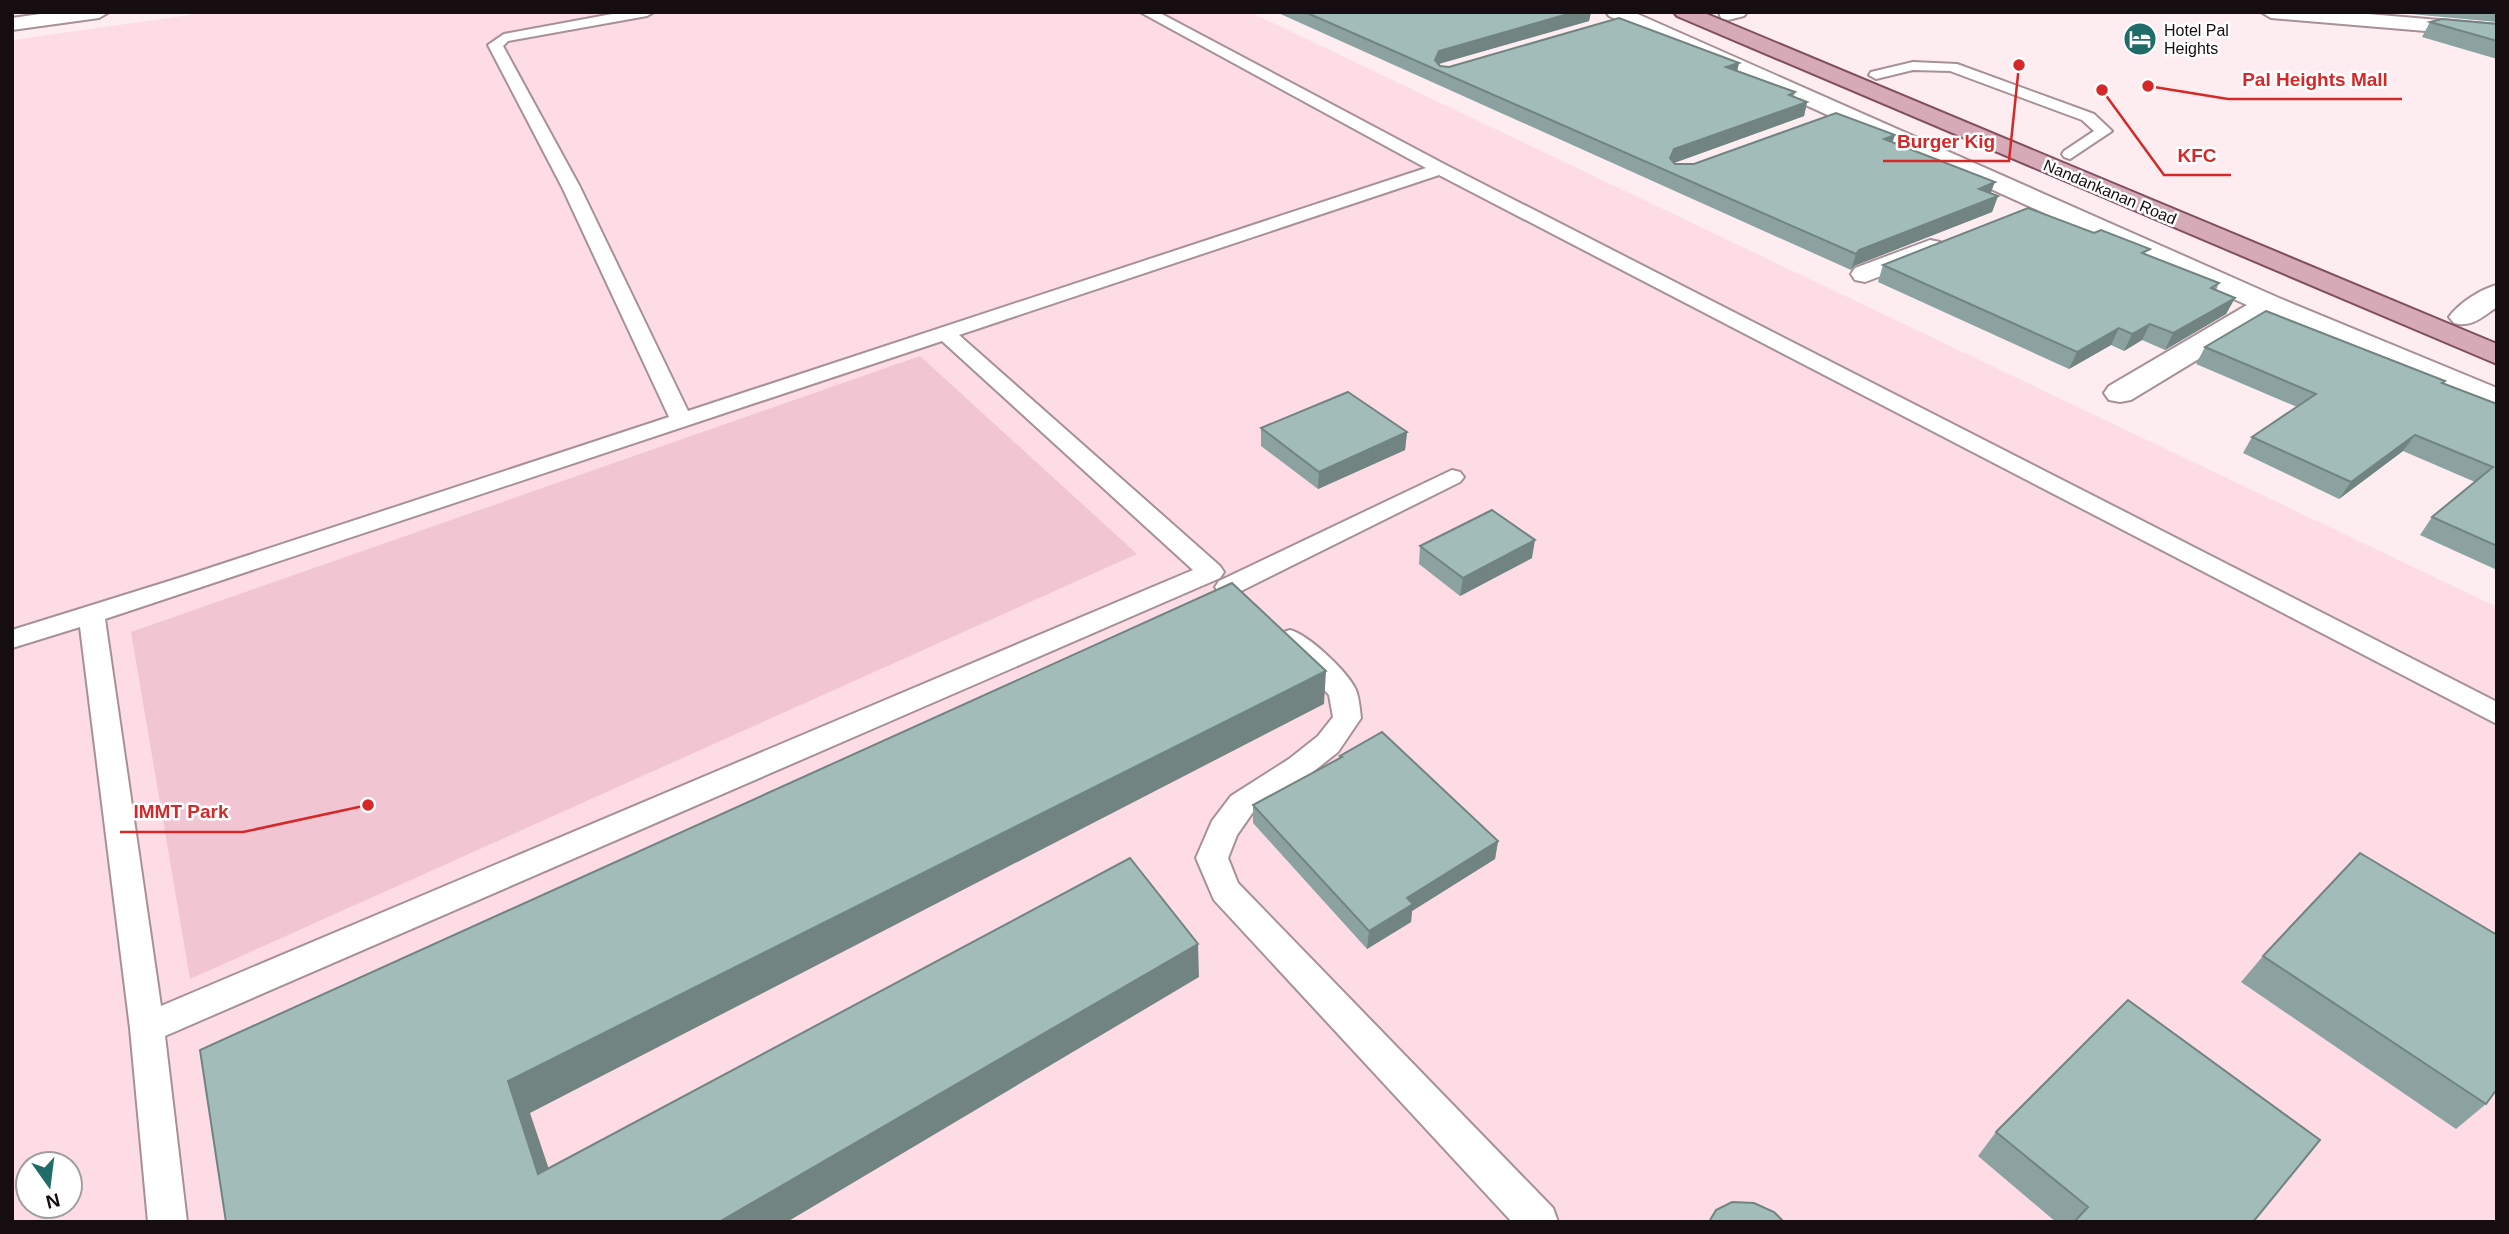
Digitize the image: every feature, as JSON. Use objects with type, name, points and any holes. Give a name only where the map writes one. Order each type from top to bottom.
[{"type":"main road","name":"Nandankanan Road","points":[[1684,12],[2181,211],[2497,355]]},
{"type":"main road","name":"Nandankanan Road","points":[[1730,13],[2070,154],[2181,211]]},
{"type":"main road","points":[[2181,211],[2497,330]]},
{"type":"street","points":[[12,24],[99,12]]},
{"type":"street","points":[[2271,12],[2497,31]]},
{"type":"street","points":[[1616,19],[1844,113],[2043,204],[2497,400]]},
{"type":"street","points":[[1808,125],[1844,113]]},
{"type":"street","points":[[2005,219],[2043,204]]},
{"type":"street","points":[[1865,274],[1954,239]]},
{"type":"street","points":[[2464,317],[2497,293]]},
{"type":"street","points":[[2120,393],[2269,303]]},
{"type":"lane","points":[[647,12],[503,38],[495,45],[571,187],[681,420]]},
{"type":"lane","points":[[1147,12],[1440,169],[2497,714]]},
{"type":"lane","points":[[1876,75],[1913,66],[1952,67],[2088,117],[2104,131],[2070,154]]},
{"type":"lane","points":[[12,639],[191,583],[1440,169]]},
{"type":"lane","points":[[946,334],[1239,596],[1318,663],[1343,692],[1347,718],[1328,744],[1299,767],[1242,804],[1223,830],[1212,858],[1225,891],[1539,1222]]},
{"type":"lane","points":[[147,1028],[1239,596],[1452,477]]},
{"type":"lane","points":[[91,613],[147,1028],[168,1222]]},
{"type":"shaded area","points":[[211,12],[1250,12],[2497,607],[2497,1222],[12,1222],[12,40]]},
{"type":"shaded area","points":[[920,356],[1137,554],[190,979],[131,632]]},
{"type":"building","points":[[1305,12],[1575,12],[1439,51],[1435,60],[1440,66],[1449,67],[1619,18],[1739,63],[1726,67],[1795,92],[1789,95],[1807,102],[1674,149],[1670,158],[1675,164],[1694,164],[1836,113],[1895,135],[1884,139],[1995,182],[1979,189],[1998,196],[1859,250],[1856,254]]},
{"type":"building","points":[[2442,19],[2497,24],[2497,41],[2430,22]]},
{"type":"building","points":[[2028,208],[2094,233],[2101,230],[2150,249],[2142,253],[2219,283],[2211,288],[2235,298],[2173,333],[2150,324],[2132,334],[2119,328],[2077,352],[1883,265]]},
{"type":"building","points":[[2266,311],[2497,404],[2497,546],[2432,517],[2493,467],[2415,435],[2351,482],[2252,437],[2316,394],[2205,347]]},
{"type":"building","points":[[1348,392],[1407,432],[1319,472],[1261,428]]},
{"type":"building","points":[[1492,510],[1535,540],[1463,578],[1420,546]]},
{"type":"building","points":[[1232,583],[1326,671],[508,1081],[538,1174],[1130,858],[1198,944],[719,1222],[226,1222],[200,1050]]},
{"type":"building","points":[[1382,732],[1498,841],[1407,898],[1413,904],[1369,931],[1253,805]]},
{"type":"building","points":[[2360,853],[2497,935],[2497,1089],[2486,1104],[2263,956]]},
{"type":"building","points":[[2128,1000],[2320,1140],[2253,1222],[2074,1222],[2088,1207],[1996,1132]]},
{"type":"building","points":[[1732,1202],[1754,1203],[1774,1212],[1784,1222],[1709,1222],[1716,1210]]},
{"type":"place","name":"Hotel Pal Heights","points":[[2140,39]]},
{"type":"place","name":"Burger Kig","points":[[2019,65]]},
{"type":"place","name":"Pal Heights Mall","points":[[2148,86]]},
{"type":"place","name":"KFC","points":[[2102,90]]},
{"type":"place","name":"IMMT Park","points":[[368,805]]}]
